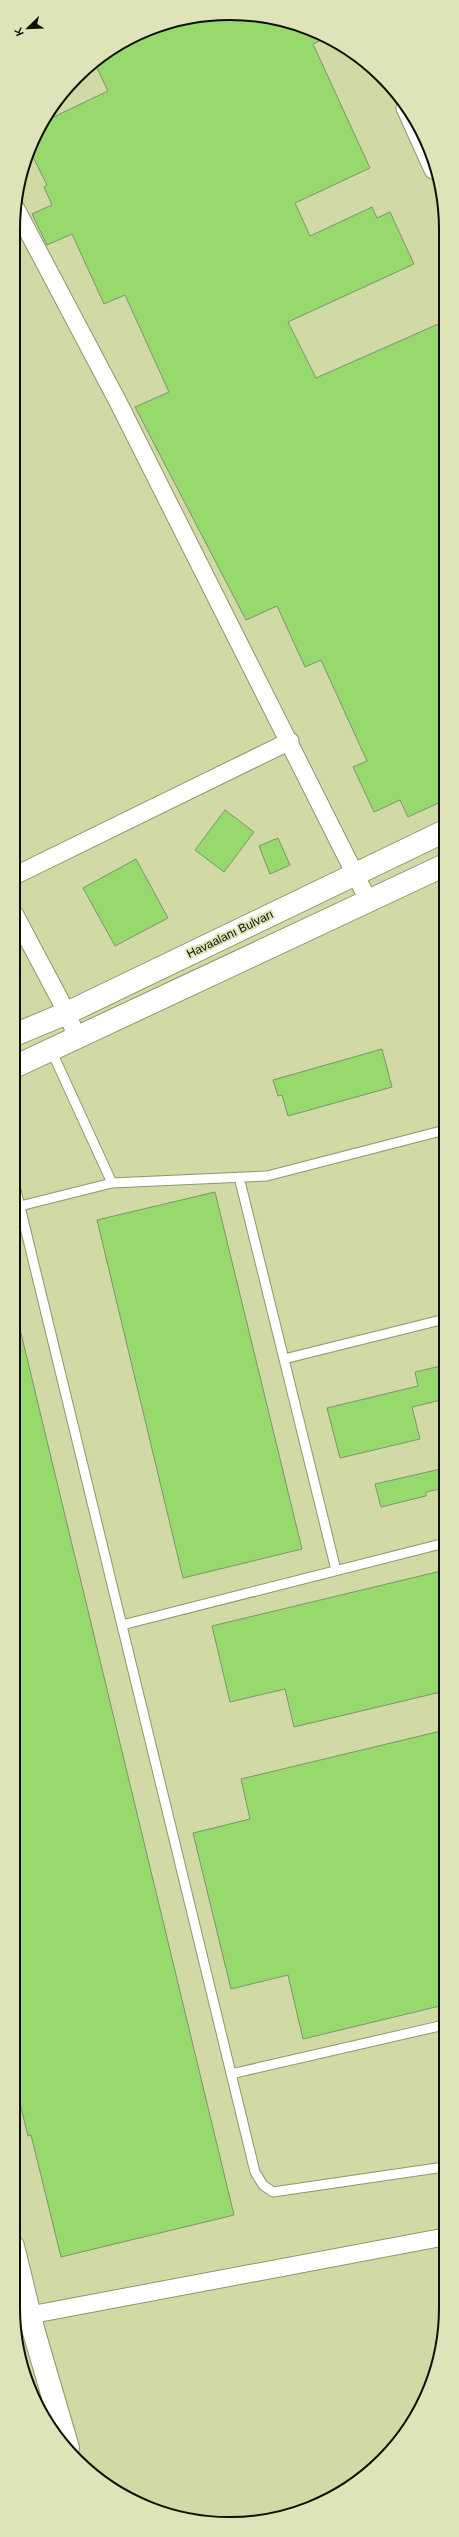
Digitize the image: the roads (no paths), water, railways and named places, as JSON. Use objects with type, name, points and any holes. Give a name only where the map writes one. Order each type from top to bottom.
[{"type":"main road","name":"Havaalanı Bulvarı","points":[[20,1032],[67,1013],[439,834]]},
{"type":"main road","points":[[20,1064],[439,868]]},
{"type":"main road","points":[[39,1024],[51,1050]]},
{"type":"main road","points":[[20,2274],[65,2437]]},
{"type":"street","points":[[20,216],[117,400],[357,874],[368,900]]},
{"type":"street","points":[[20,873],[290,741]]},
{"type":"street","points":[[20,924],[67,1013],[77,1038]]},
{"type":"street","points":[[30,2315],[439,2237]]},
{"type":"lane","points":[[51,1050],[112,1183]]},
{"type":"lane","points":[[439,1132],[267,1176],[112,1183],[20,1206],[255,2172],[263,2185],[273,2192],[439,2168]]},
{"type":"lane","points":[[239,1177],[336,1570]]},
{"type":"lane","points":[[284,1359],[439,1320]]},
{"type":"lane","points":[[122,1625],[439,1544]]},
{"type":"lane","points":[[231,2074],[439,2026]]}]
